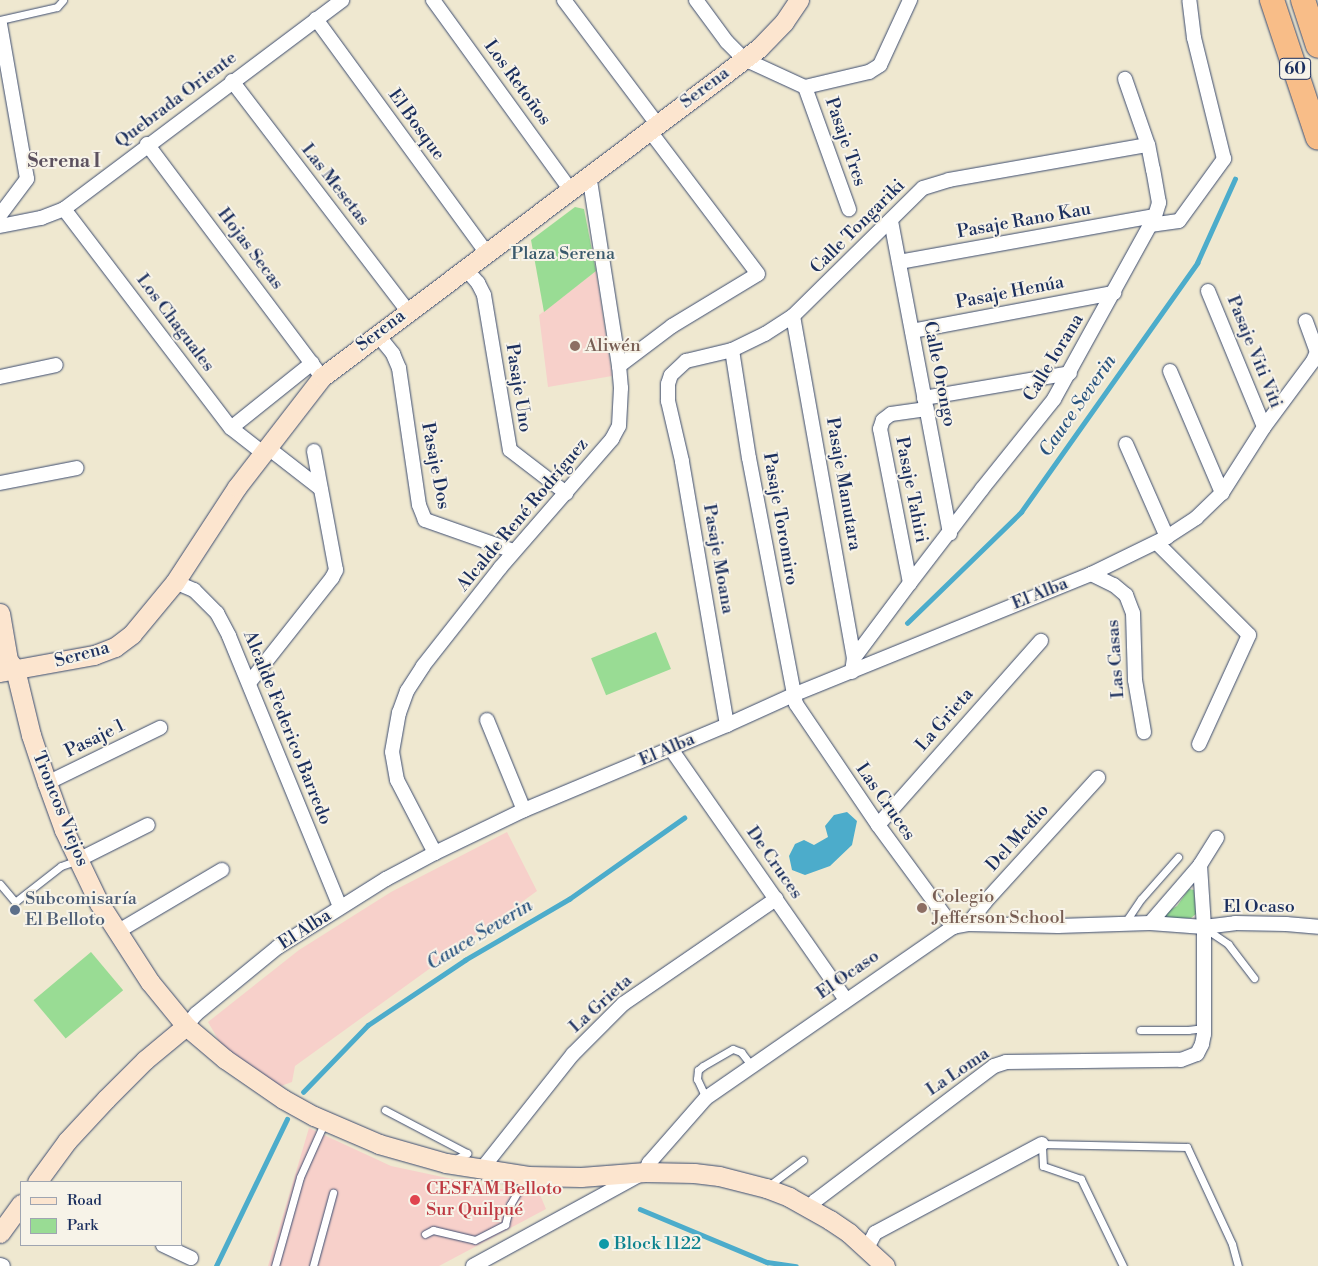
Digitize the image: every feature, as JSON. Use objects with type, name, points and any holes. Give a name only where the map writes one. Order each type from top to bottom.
[{"type":"highway","name":"60","points":[[1272,0],[1318,138]]},
{"type":"highway","name":"60","points":[[1303,0],[1318,46]]},
{"type":"street","name":"Quebrada Oriente","points":[[0,226],[41,218],[64,209],[147,144],[342,0]]},
{"type":"street","name":"Los Retoños","points":[[433,0],[570,189]]},
{"type":"street","points":[[564,0],[758,274],[672,326],[619,366]]},
{"type":"street","points":[[696,0],[727,42],[744,59],[805,87],[869,72],[880,65],[910,0]]},
{"type":"street","name":"Serena","points":[[232,428],[317,370],[377,334],[744,59],[772,36],[799,0]]},
{"type":"street","name":"Pasaje Rano Kau","points":[[899,262],[1152,220],[1179,221],[1224,159],[1194,38],[1189,0]]},
{"type":"street","name":"El Bosque","points":[[316,19],[486,252]]},
{"type":"street","points":[[0,24],[27,179],[0,215]]},
{"type":"street","name":"Calle Iorana","points":[[853,665],[910,583],[950,533],[982,488],[1054,400],[1114,293],[1160,203],[1148,145],[1125,79]]},
{"type":"street","name":"Las Mesetas","points":[[232,82],[408,311]]},
{"type":"street","name":"Pasaje Tres","points":[[805,87],[849,209]]},
{"type":"street","name":"Hojas Secas","points":[[147,144],[317,370]]},
{"type":"street","name":"Calle Tongariki","points":[[668,400],[668,384],[671,375],[679,366],[686,361],[732,350],[765,334],[794,316],[892,221],[923,188],[936,183],[1148,145]]},
{"type":"street","name":"Alcalde René Rodríguez","points":[[434,853],[397,780],[392,752],[399,713],[407,691],[423,666],[513,551],[566,493],[612,439],[620,426],[621,388],[619,366],[589,175]]},
{"type":"street","name":"Los Chaguales","points":[[64,209],[232,428],[265,450]]},
{"type":"street","name":"Calle Orongo","points":[[892,221],[950,533]]},
{"type":"street","name":"Pasaje Uno","points":[[465,268],[478,282],[484,295],[510,450],[566,493]]},
{"type":"street","name":"Pasaje Viti Viti","points":[[1208,291],[1264,427]]},
{"type":"street","name":"Pasaje Henúa","points":[[912,331],[1114,293]]},
{"type":"street","name":"Pasaje Manutara","points":[[794,316],[853,665]]},
{"type":"street","points":[[1306,321],[1316,356]]},
{"type":"street","name":"Pasaje Dos","points":[[377,334],[393,354],[400,368],[419,505],[425,520],[513,551]]},
{"type":"street","name":"Pasaje Toromiro","points":[[732,350],[792,695]]},
{"type":"street","name":"El Alba","points":[[38,1181],[67,1140],[145,1060],[186,1026],[196,1014],[278,947],[386,879],[434,853],[524,810],[727,726],[853,665],[1091,574],[1162,540],[1196,518],[1222,493],[1264,427],[1316,356]]},
{"type":"street","points":[[0,377],[56,364]]},
{"type":"street","name":"Serena","points":[[8,671],[94,654],[115,647],[132,634],[175,582],[317,370]]},
{"type":"street","points":[[1170,371],[1222,493]]},
{"type":"street","name":"Pasaje Tahiri","points":[[910,583],[880,429],[883,420],[892,414],[926,404],[1070,373]]},
{"type":"street","name":"Pasaje Moana","points":[[668,400],[682,461],[727,726]]},
{"type":"street","points":[[1126,444],[1162,540],[1249,635],[1199,744]]},
{"type":"street","points":[[265,450],[321,489]]},
{"type":"street","points":[[250,683],[332,578],[336,570],[314,451]]},
{"type":"street","points":[[0,483],[76,468]]},
{"type":"street","name":"Las Casas","points":[[1091,574],[1114,585],[1126,595],[1133,613],[1135,680],[1144,732]]},
{"type":"street","name":"Alcalde Federico Barredo","points":[[175,582],[194,590],[217,613],[230,636],[340,907]]},
{"type":"street","name":"Troncos Viejos","points":[[0,613],[8,660],[8,671],[47,783],[78,860],[117,932],[150,982],[186,1026],[254,1080],[325,1121],[379,1144],[446,1163],[528,1176],[581,1177],[645,1172],[719,1176],[766,1188],[811,1208],[849,1233],[885,1266]]},
{"type":"street","name":"La Grieta","points":[[878,825],[1040,641]]},
{"type":"street","name":"Las Cruces","points":[[792,695],[802,717],[953,927]]},
{"type":"street","points":[[487,720],[524,810]]},
{"type":"street","name":"Pasaje 1","points":[[47,783],[160,728]]},
{"type":"street","name":"De Cruces","points":[[671,749],[846,1000]]},
{"type":"street","name":"Del Medio","points":[[968,924],[985,902],[1098,778]]},
{"type":"street","points":[[78,860],[148,825]]},
{"type":"street","points":[[1150,923],[1200,865],[1217,838]]},
{"type":"street","points":[[1200,865],[1204,927],[1204,1031]]},
{"type":"street","points":[[117,932],[222,870]]},
{"type":"street","name":"La Grieta","points":[[481,1170],[573,1054],[623,1004],[776,899]]},
{"type":"street","name":"El Ocaso","points":[[473,1266],[645,1172],[649,1163],[706,1098],[953,927],[968,924],[1058,926],[1150,923],[1204,927],[1244,923],[1286,924],[1318,928]]},
{"type":"street","name":"La Loma","points":[[811,1208],[815,1201],[994,1066],[1006,1062],[1181,1060],[1197,1054],[1202,1044],[1204,1031]]},
{"type":"street","points":[[867,1248],[875,1233],[1042,1144]]},
{"type":"street","points":[[0,1233],[20,1205]]},
{"type":"street","points":[[165,1246],[191,1258]]},
{"type":"lane","points":[[0,20],[56,6],[63,0]]},
{"type":"lane","points":[[1124,924],[1141,900],[1178,857]]},
{"type":"lane","points":[[0,884],[15,902],[61,866],[78,860]]},
{"type":"lane","points":[[1204,927],[1228,944],[1254,978]]},
{"type":"lane","points":[[1140,1030],[1204,1031]]},
{"type":"lane","points":[[706,1098],[697,1079],[698,1070],[703,1066],[732,1049],[741,1052],[751,1066]]},
{"type":"lane","points":[[385,1110],[467,1153],[446,1163]]},
{"type":"lane","points":[[275,1266],[300,1177],[325,1121]]},
{"type":"lane","points":[[1123,1266],[1081,1179],[1044,1166],[1042,1144],[1187,1147],[1232,1244],[1238,1266]]},
{"type":"lane","points":[[766,1188],[803,1160]]},
{"type":"lane","points":[[425,1234],[433,1230],[476,1240],[505,1225],[510,1205],[528,1176]]},
{"type":"lane","points":[[313,1266],[332,1193]]},
{"type":"shaded area","name":"Aliwén","points":[[596,271],[612,376],[548,387],[539,315]]},
{"type":"shaded area","points":[[507,832],[537,891],[295,1066],[292,1082],[278,1087],[226,1053],[208,1022],[299,950],[391,892]]},
{"type":"shaded area","name":"CESFAM Belloto Sur Quilpué","points":[[309,1128],[391,1166],[499,1189],[538,1190],[546,1209],[439,1266],[268,1266]]},
{"type":"green space","name":"Plaza Serena","points":[[575,207],[584,209],[596,271],[544,312],[531,240]]},
{"type":"green space","points":[[656,632],[671,669],[606,695],[591,658]]},
{"type":"green space","points":[[1189,889],[1194,890],[1196,914],[1191,918],[1166,919],[1165,913],[1177,906]]},
{"type":"green space","points":[[91,952],[123,990],[66,1039],[34,1000]]},
{"type":"water","points":[[847,812],[857,821],[852,845],[830,866],[805,875],[792,870],[789,856],[795,844],[804,840],[814,845],[828,837],[825,826],[834,815]]},
{"type":"waterway","name":"Cauce Severin","points":[[907,623],[1021,512],[1197,263],[1235,179]]},
{"type":"waterway","name":"Cauce Severin","points":[[303,1092],[368,1025],[465,960],[569,899],[684,818]]},
{"type":"waterway","name":"Cauce Severin","points":[[216,1266],[287,1119]]},
{"type":"waterway","points":[[640,1209],[767,1262],[796,1266]]},
{"type":"place","name":"Aliwén","points":[[575,346]]},
{"type":"place","name":"Colegio Jefferson School","points":[[922,908]]},
{"type":"place","name":"Subcomisaría El Belloto","points":[[15,910]]},
{"type":"place","name":"CESFAM Belloto Sur Quilpué","points":[[415,1200]]},
{"type":"place","name":"Block 1122","points":[[604,1244]]},
{"type":"district","name":"Serena I","points":[[64,162]]}]
